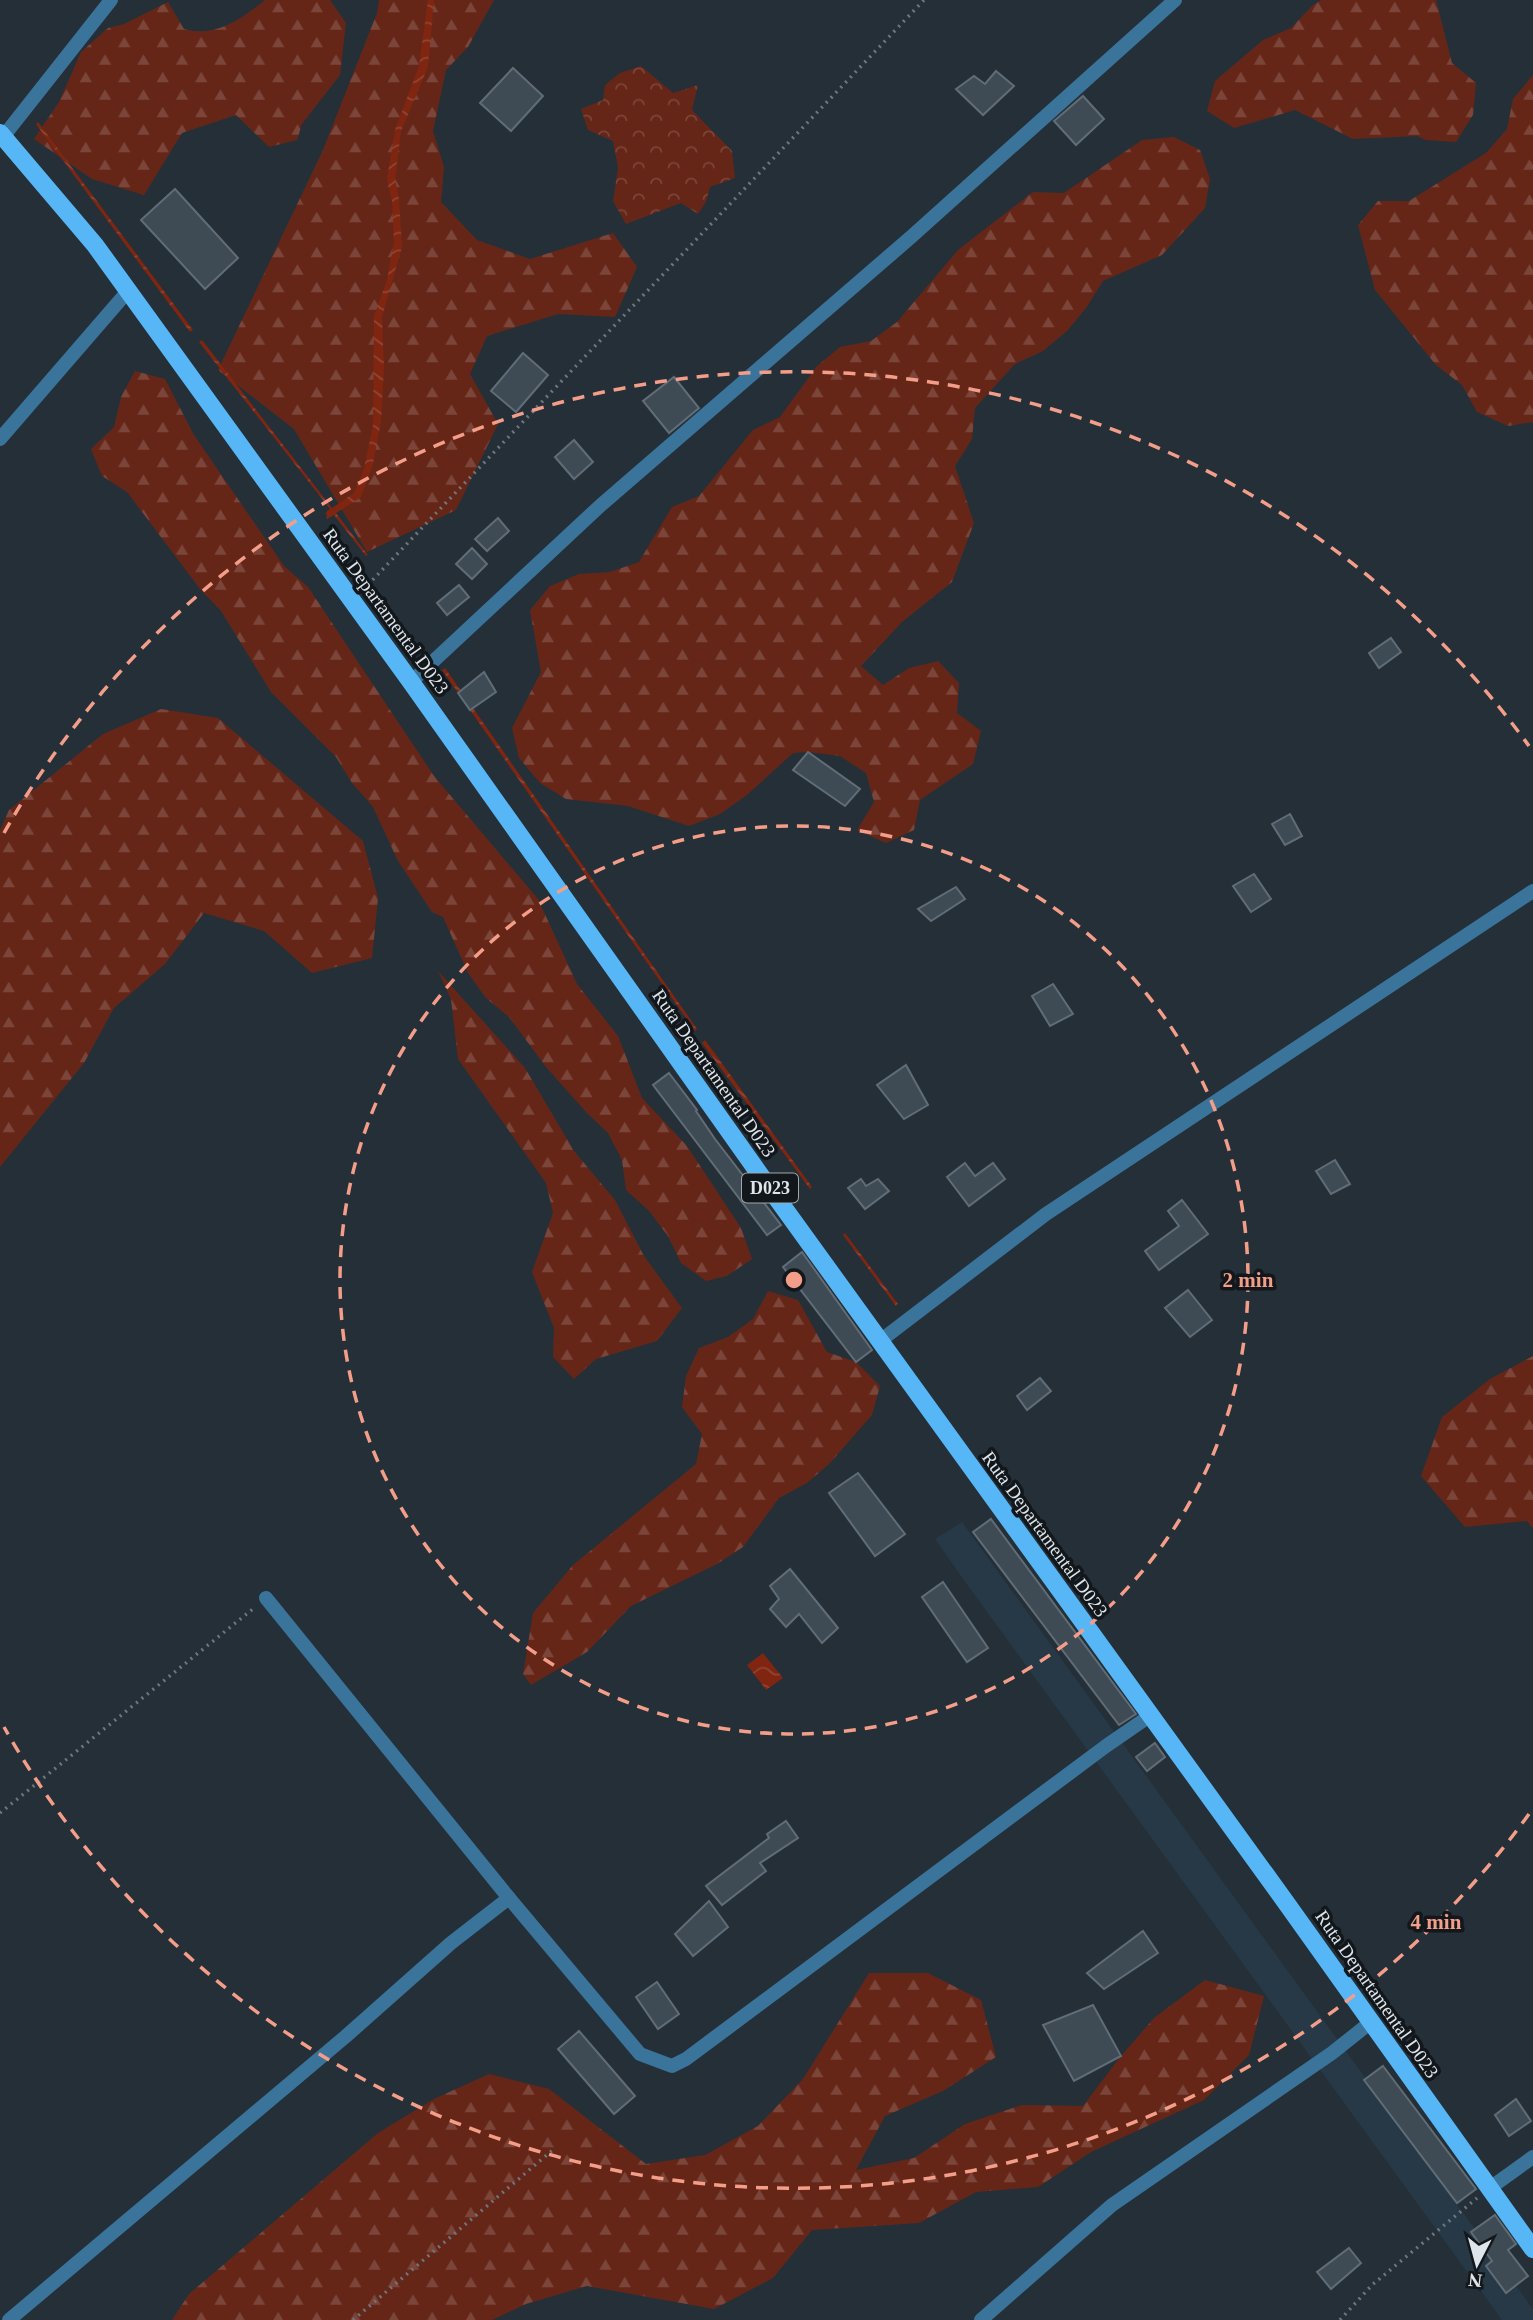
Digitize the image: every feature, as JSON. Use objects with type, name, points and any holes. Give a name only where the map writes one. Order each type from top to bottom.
[{"type":"main road","name":"Ruta Departamental D023","points":[[2,135],[95,245],[353,601],[1533,2249]]},
{"type":"street","points":[[2,135],[111,0]]},
{"type":"street","points":[[411,682],[601,505],[911,237],[1175,0]]},
{"type":"street","points":[[0,439],[128,291]]},
{"type":"street","points":[[880,1340],[1046,1214],[1533,891]]},
{"type":"street","points":[[266,1598],[509,1898],[640,2054],[672,2066],[686,2059],[1151,1715]]},
{"type":"street","points":[[9,2320],[345,2037],[452,1943],[509,1898]]},
{"type":"street","points":[[981,2320],[1112,2205],[1332,2053],[1371,2022]]},
{"type":"street","points":[[1490,2188],[1533,2157]]},
{"type":"path","points":[[353,601],[924,0]]},
{"type":"path","points":[[0,1813],[266,1598]]},
{"type":"path","points":[[353,2320],[555,2148]]},
{"type":"path","points":[[1340,2320],[1372,2285],[1490,2188]]},
{"type":"shaded area","points":[[962,1522],[1533,2309],[1533,2320],[1502,2320],[961,1576],[935,1539]]},
{"type":"green space","points":[[265,0],[330,0],[346,23],[340,75],[302,124],[297,140],[269,147],[236,115],[182,133],[144,195],[92,179],[34,139],[59,102],[81,52],[108,28],[124,24],[168,2],[184,29],[207,31],[228,25]]},
{"type":"green space","points":[[379,0],[494,0],[468,47],[446,70],[433,131],[444,167],[441,202],[477,240],[530,259],[613,233],[637,267],[615,317],[558,314],[487,336],[470,374],[498,424],[456,510],[367,552],[294,429],[218,370],[323,150],[377,13]]},
{"type":"green space","points":[[1321,0],[1436,0],[1452,63],[1476,83],[1473,115],[1456,142],[1426,140],[1417,136],[1353,139],[1295,110],[1234,128],[1207,111],[1215,81],[1263,40],[1291,28]]},
{"type":"green space","points":[[641,66],[673,93],[698,85],[692,110],[732,151],[735,178],[710,187],[706,202],[698,214],[681,203],[626,224],[613,201],[618,168],[613,141],[588,130],[581,109],[603,100],[605,85],[620,73]]},
{"type":"green space","points":[[1533,75],[1533,422],[1508,426],[1477,412],[1462,385],[1436,365],[1375,290],[1358,225],[1378,201],[1409,201],[1486,153],[1507,129],[1513,99]]},
{"type":"green space","points":[[1174,137],[1200,150],[1210,179],[1205,208],[1162,255],[1103,281],[1067,331],[1043,351],[1015,364],[975,408],[972,439],[955,466],[974,523],[952,582],[902,622],[861,666],[883,685],[909,668],[938,661],[959,683],[957,713],[981,731],[973,764],[920,800],[914,830],[886,843],[857,830],[874,802],[866,773],[840,756],[793,753],[747,795],[720,814],[689,826],[628,806],[566,799],[540,783],[519,758],[512,728],[541,672],[530,610],[550,586],[579,574],[610,572],[639,562],[672,507],[699,496],[753,430],[780,417],[817,366],[840,347],[871,341],[897,322],[958,250],[1033,192],[1064,193],[1142,140]]},
{"type":"green space","points":[[135,371],[165,379],[194,435],[284,566],[308,587],[434,776],[538,899],[577,984],[618,1036],[642,1098],[687,1146],[741,1228],[752,1259],[727,1276],[706,1281],[681,1263],[668,1236],[649,1211],[626,1190],[622,1160],[608,1133],[546,1067],[509,1017],[486,998],[468,973],[443,917],[432,912],[398,861],[373,807],[352,783],[336,757],[271,692],[221,611],[200,589],[127,492],[102,476],[91,449],[114,427],[121,397]]},
{"type":"green space","points":[[161,709],[218,718],[363,841],[378,898],[372,958],[312,973],[264,931],[204,913],[165,964],[114,1008],[84,1063],[0,1167],[0,830],[9,810],[103,734]]},
{"type":"green space","points":[[438,971],[525,1068],[574,1151],[615,1200],[644,1256],[682,1308],[657,1341],[596,1359],[574,1379],[553,1357],[554,1328],[532,1272],[553,1213],[546,1183],[458,1059],[451,999]]},
{"type":"green space","points":[[768,1291],[798,1300],[827,1352],[856,1362],[880,1386],[872,1415],[830,1463],[807,1483],[779,1498],[743,1547],[717,1564],[631,1606],[587,1652],[531,1685],[523,1674],[533,1613],[573,1565],[696,1464],[702,1434],[682,1407],[686,1376],[699,1348],[728,1337],[753,1319]]},
{"type":"green space","points":[[1533,1356],[1533,1528],[1527,1521],[1465,1527],[1421,1476],[1442,1417],[1490,1379]]},
{"type":"green space","points":[[869,1973],[928,1973],[981,2000],[996,2057],[943,2091],[885,2116],[856,2170],[914,2158],[965,2124],[1022,2105],[1083,2106],[1154,2018],[1205,1980],[1264,1996],[1249,2055],[1204,2100],[1091,2152],[1038,2187],[976,2192],[919,2223],[812,2230],[773,2278],[714,2309],[587,2286],[526,2304],[492,2320],[172,2320],[189,2294],[378,2133],[434,2099],[489,2074],[549,2089],[646,2164],[705,2155],[758,2126],[803,2079]]},
{"type":"water","points":[[428,0],[434,0],[428,67],[401,131],[395,180],[399,198],[402,247],[382,317],[384,368],[381,421],[373,464],[361,497],[336,513],[368,555],[366,556],[334,515],[327,519],[326,512],[330,509],[199,342],[202,340],[332,508],[354,493],[364,469],[373,425],[374,316],[387,280],[394,242],[392,201],[387,179],[395,130],[419,66]]},
{"type":"water","points":[[38,122],[193,330],[190,332],[36,124]]},
{"type":"water","points":[[445,668],[697,1029],[695,1031],[442,670]]},
{"type":"water","points":[[705,1040],[812,1187],[810,1189],[702,1043]]},
{"type":"water","points":[[845,1233],[898,1304],[896,1306],[843,1235]]},
{"type":"water","points":[[763,1653],[783,1678],[766,1690],[747,1665]]},
{"type":"building","points":[[513,68],[543,96],[511,131],[480,103]]},
{"type":"building","points":[[996,71],[1014,86],[983,115],[956,89],[974,76],[985,84]]},
{"type":"building","points":[[1083,96],[1104,119],[1076,145],[1054,121]]},
{"type":"building","points":[[175,189],[238,258],[205,289],[141,220]]},
{"type":"building","points":[[523,353],[548,375],[516,412],[491,391]]},
{"type":"building","points":[[674,377],[699,408],[669,433],[643,401]]},
{"type":"building","points":[[574,440],[593,462],[574,479],[555,457]]},
{"type":"building","points":[[498,518],[509,531],[487,551],[475,539]]},
{"type":"building","points":[[472,548],[487,564],[472,579],[456,564]]},
{"type":"building","points":[[459,585],[469,597],[447,615],[437,603]]},
{"type":"building","points":[[1391,638],[1401,652],[1379,668],[1369,653]]},
{"type":"building","points":[[484,672],[496,692],[470,710],[458,693]]},
{"type":"building","points":[[808,752],[860,789],[845,806],[793,770]]},
{"type":"building","points":[[1290,814],[1302,836],[1285,845],[1272,824]]},
{"type":"building","points":[[1254,874],[1271,899],[1251,912],[1233,886]]},
{"type":"building","points":[[956,887],[965,899],[931,921],[918,909]]},
{"type":"building","points":[[1053,984],[1073,1014],[1050,1026],[1032,996]]},
{"type":"building","points":[[906,1065],[928,1105],[904,1119],[877,1085]]},
{"type":"building","points":[[669,1073],[715,1139],[781,1225],[767,1235],[653,1085]]},
{"type":"building","points":[[1335,1160],[1350,1184],[1331,1194],[1316,1171]]},
{"type":"building","points":[[965,1163],[975,1176],[993,1163],[1005,1179],[969,1206],[947,1177]]},
{"type":"building","points":[[861,1179],[866,1186],[878,1179],[889,1191],[865,1209],[848,1188]]},
{"type":"building","points":[[1182,1200],[1208,1234],[1159,1270],[1145,1251],[1179,1226],[1168,1211]]},
{"type":"building","points":[[802,1252],[872,1350],[856,1362],[783,1267]]},
{"type":"building","points":[[1188,1290],[1212,1320],[1190,1337],[1165,1308]]},
{"type":"building","points":[[1040,1378],[1051,1391],[1027,1410],[1017,1396]]},
{"type":"building","points":[[858,1473],[905,1534],[875,1556],[829,1493]]},
{"type":"building","points":[[991,1519],[1136,1714],[1119,1725],[973,1532]]},
{"type":"building","points":[[790,1569],[838,1628],[822,1643],[799,1614],[786,1627],[770,1609],[779,1599],[770,1586]]},
{"type":"building","points":[[943,1582],[988,1648],[967,1662],[922,1597]]},
{"type":"building","points":[[1155,1743],[1165,1757],[1147,1771],[1136,1757]]},
{"type":"building","points":[[786,1821],[798,1838],[760,1863],[766,1871],[722,1905],[706,1886],[769,1838],[767,1834]]},
{"type":"building","points":[[709,1901],[728,1927],[693,1956],[675,1934]]},
{"type":"building","points":[[1143,1931],[1158,1953],[1104,1989],[1087,1973]]},
{"type":"building","points":[[657,1982],[679,2014],[658,2029],[636,1997]]},
{"type":"building","points":[[1093,2005],[1121,2056],[1074,2081],[1043,2025]]},
{"type":"building","points":[[579,2031],[635,2096],[614,2114],[558,2049]]},
{"type":"building","points":[[1383,2066],[1476,2189],[1457,2203],[1364,2080]]},
{"type":"building","points":[[1516,2099],[1531,2121],[1509,2136],[1495,2115]]},
{"type":"building","points":[[1495,2215],[1516,2244],[1508,2250],[1528,2276],[1506,2293],[1486,2266],[1492,2261],[1471,2232]]},
{"type":"building","points":[[1349,2248],[1361,2263],[1331,2289],[1317,2272]]}]
